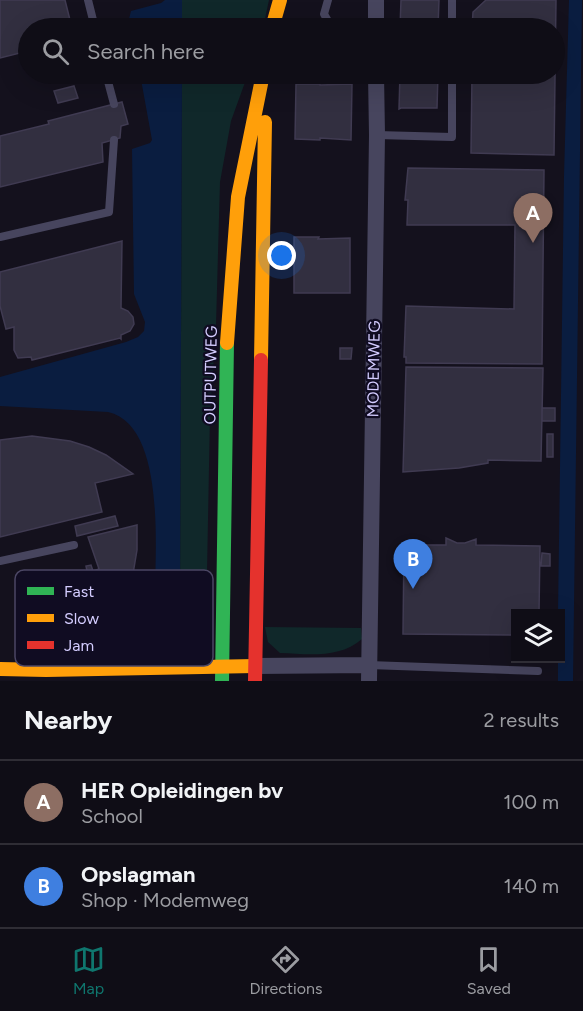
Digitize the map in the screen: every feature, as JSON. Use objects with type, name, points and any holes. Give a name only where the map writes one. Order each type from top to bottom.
[{"type":"main road","points":[[275,18],[280,0]]},
{"type":"main road","name":"OUTPUTWEG","points":[[222,674],[225,404],[229,302],[238,197],[261,84]]},
{"type":"main road","points":[[0,669],[46,676],[255,674],[267,84]]},
{"type":"street","points":[[376,0],[376,18]]},
{"type":"street","name":"MODEMWEG","points":[[369,673],[376,84]]},
{"type":"street","points":[[255,674],[369,673]]},
{"type":"lane","points":[[88,0],[92,18]]},
{"type":"lane","points":[[326,18],[324,14],[328,0]]},
{"type":"lane","points":[[452,0],[452,18]]},
{"type":"lane","points":[[109,84],[114,104]]},
{"type":"lane","points":[[377,135],[452,137],[452,84]]},
{"type":"lane","points":[[0,237],[109,212],[114,140]]},
{"type":"lane","points":[[0,561],[74,545]]},
{"type":"lane","points":[[369,673],[538,671]]},
{"type":"green space","points":[[182,0],[269,0],[265,18],[182,18]]},
{"type":"green space","points":[[182,84],[244,84],[231,121],[220,182],[216,325],[210,414],[207,570],[180,570]]},
{"type":"green space","points":[[265,627],[361,628],[362,639],[343,650],[323,654],[280,653],[268,642]]},
{"type":"water","points":[[165,0],[182,0],[182,18],[129,18],[131,11]]},
{"type":"water","points":[[569,0],[582,0],[573,681],[558,681],[558,663],[565,663],[565,609],[558,609],[564,176]]},
{"type":"water","points":[[142,84],[182,84],[180,570],[156,570],[153,492],[148,464],[140,440],[127,422],[108,412],[0,406],[0,377],[126,342],[138,337],[144,331],[145,322],[134,294],[132,149],[150,143],[152,140]]},
{"type":"building","points":[[0,0],[65,0],[70,18],[18,18],[18,54],[0,58]]},
{"type":"building","points":[[401,0],[439,0],[438,18],[400,18]]},
{"type":"building","points":[[486,0],[556,0],[556,18],[473,18],[473,12]]},
{"type":"building","points":[[296,84],[352,84],[351,140],[295,139]]},
{"type":"building","points":[[400,84],[438,84],[437,108],[399,109]]},
{"type":"building","points":[[472,84],[555,84],[554,155],[471,153]]},
{"type":"building","points":[[74,86],[78,98],[58,103],[54,91]]},
{"type":"building","points":[[122,102],[128,124],[121,126],[120,138],[102,143],[103,162],[0,187],[0,136]]},
{"type":"building","points":[[408,168],[544,170],[542,364],[406,363],[406,357],[404,357],[406,306],[514,309],[515,225],[407,225],[408,200],[405,200]]},
{"type":"building","points":[[294,237],[350,238],[350,293],[294,293]]},
{"type":"building","points":[[122,241],[121,308],[133,317],[134,324],[130,331],[121,335],[121,339],[32,360],[31,357],[18,358],[14,350],[14,327],[6,329],[0,306],[0,272]]},
{"type":"building","points":[[340,348],[352,348],[351,359],[340,359]]},
{"type":"building","points":[[406,367],[543,368],[541,461],[488,460],[488,463],[459,468],[403,472]]},
{"type":"building","points":[[542,408],[555,408],[555,421],[542,421]]},
{"type":"building","points":[[547,434],[553,434],[553,457],[547,457]]},
{"type":"building","points":[[32,436],[70,441],[89,447],[106,455],[133,474],[95,483],[102,512],[0,537],[0,440]]},
{"type":"building","points":[[115,516],[118,526],[77,536],[75,526]]},
{"type":"building","points":[[137,525],[137,550],[134,570],[96,570],[99,569],[88,537]]},
{"type":"building","points":[[446,538],[457,543],[476,539],[476,545],[540,546],[539,609],[511,609],[511,635],[403,634],[404,545],[446,545]]},
{"type":"building","points":[[542,553],[550,554],[550,566],[541,566]]},
{"type":"building","points":[[91,565],[93,570],[87,570],[86,566]]},
{"type":"traffic: fast","points":[[222,681],[227,343]]},
{"type":"traffic: slow","points":[[275,18],[280,0]]},
{"type":"traffic: slow","points":[[227,343],[238,197],[261,84]]},
{"type":"traffic: slow","points":[[261,360],[265,122]]},
{"type":"traffic: slow","points":[[0,669],[255,666]]},
{"type":"traffic: jam","points":[[255,681],[261,360]]},
{"type":"place","name":"HER Opleidingen bv","points":[[533,243]]},
{"type":"place","name":"Opslagman","points":[[413,589]]}]
